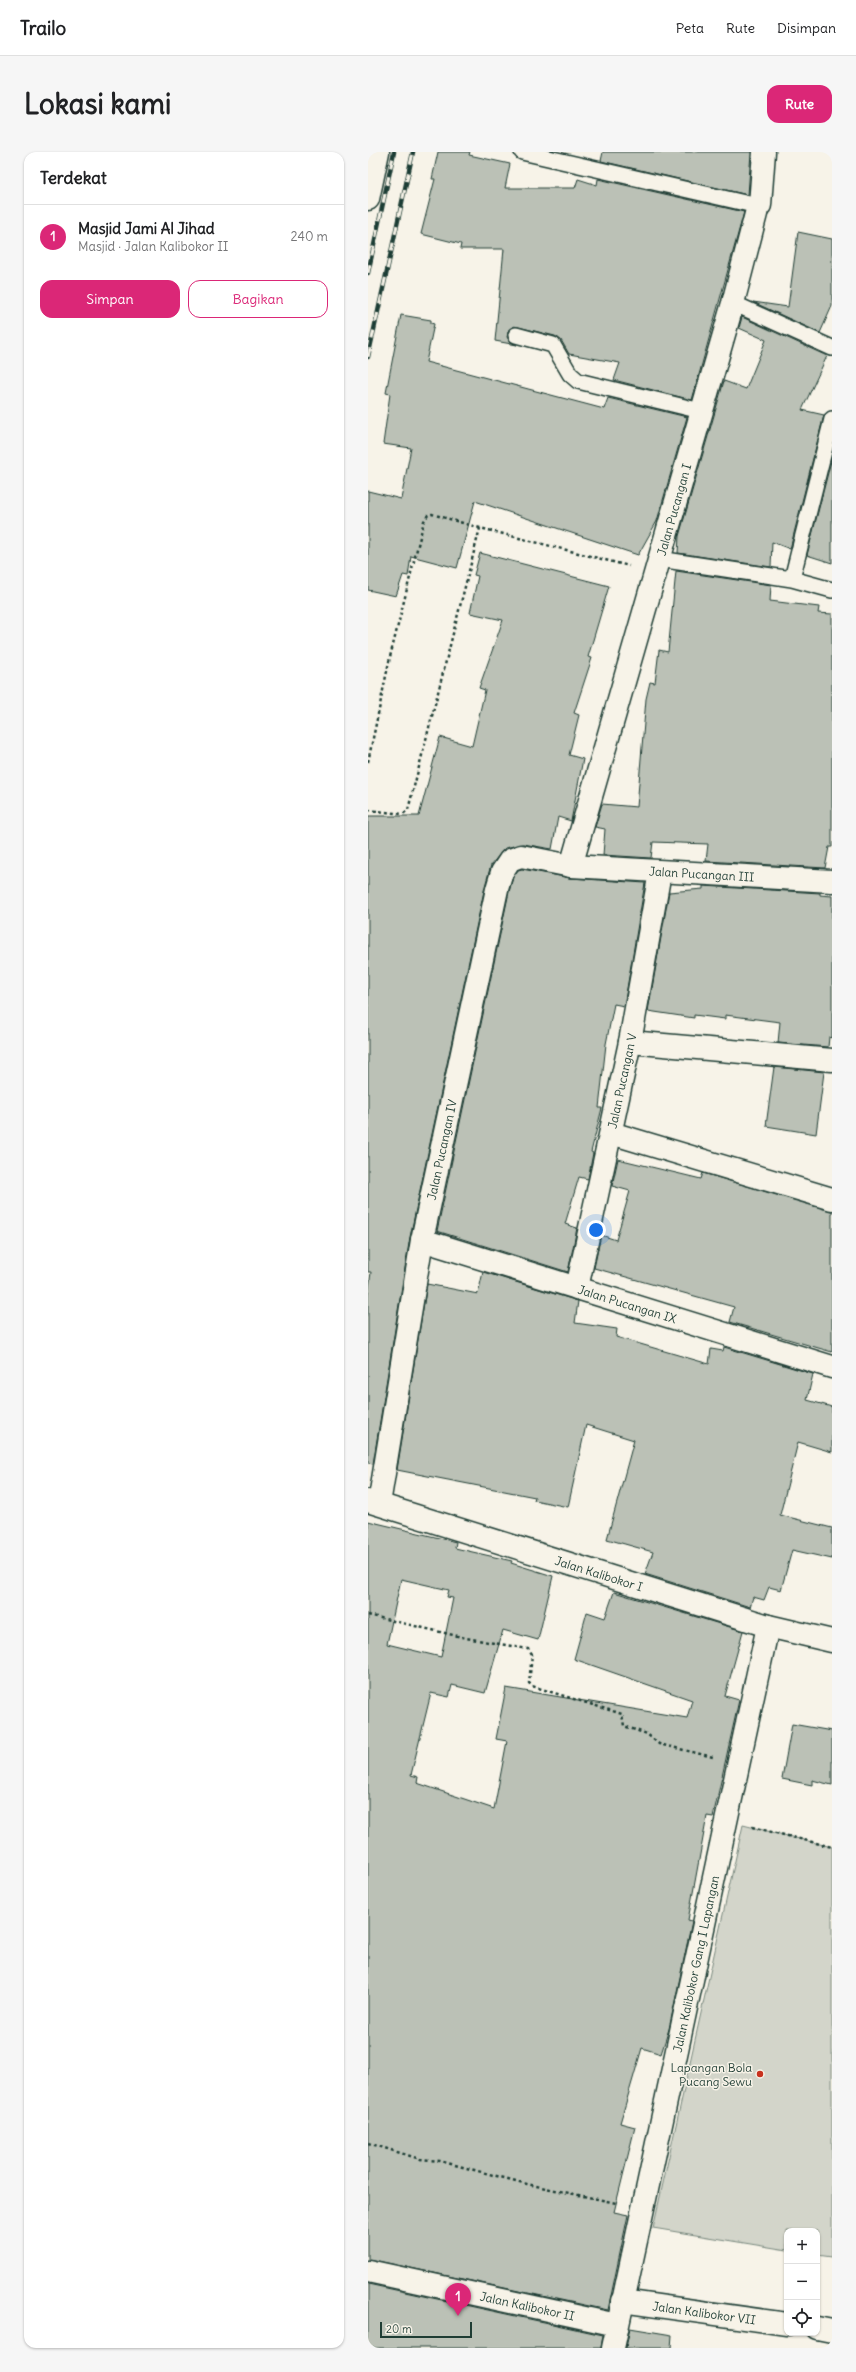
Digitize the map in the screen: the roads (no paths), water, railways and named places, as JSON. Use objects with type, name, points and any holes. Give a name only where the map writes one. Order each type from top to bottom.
[{"type":"street","points":[[368,199],[378,152]]},
{"type":"street","name":"Jalan Pucangan I","points":[[571,866],[733,303],[758,206],[760,205],[764,152]]},
{"type":"street","name":"Jalan Pucangan IV","points":[[373,1503],[422,1240],[497,889],[502,872],[510,860],[521,856],[571,866]]},
{"type":"street","name":"Jalan Pucangan III","points":[[571,866],[832,881]]},
{"type":"street","name":"Jalan Pucangan V","points":[[577,1288],[630,1042],[660,872]]},
{"type":"street","points":[[630,1042],[832,1060]]},
{"type":"street","points":[[611,1132],[832,1199]]},
{"type":"street","name":"Jalan Pucangan IX","points":[[422,1240],[832,1367]]},
{"type":"street","name":"Jalan Kalibokor I","points":[[373,1503],[768,1626],[832,1641]]},
{"type":"street","name":"Jalan Kalibokor Gang I Lapangan","points":[[613,2348],[737,1762],[768,1626]]},
{"type":"street","name":"Jalan Kalibokor II","points":[[368,2270],[617,2325]]},
{"type":"street","name":"Jalan Kalibokor VII","points":[[622,2301],[784,2324]]},
{"type":"street","points":[[820,2329],[832,2331]]},
{"type":"lane","points":[[522,152],[758,206]]},
{"type":"lane","points":[[733,303],[832,348]]},
{"type":"lane","points":[[516,335],[552,345],[570,374],[578,381],[701,411]]},
{"type":"lane","points":[[792,579],[832,419]]},
{"type":"lane","points":[[657,566],[792,579],[832,590]]},
{"type":"railway","points":[[368,273],[394,152]]},
{"type":"railway","points":[[368,357],[413,152]]},
{"type":"place","name":"Lapangan Bola Pucang Sewu","points":[[760,2074]]},
{"type":"place","name":"Masjid Jami Al Jihad","points":[[458,2316]]}]
